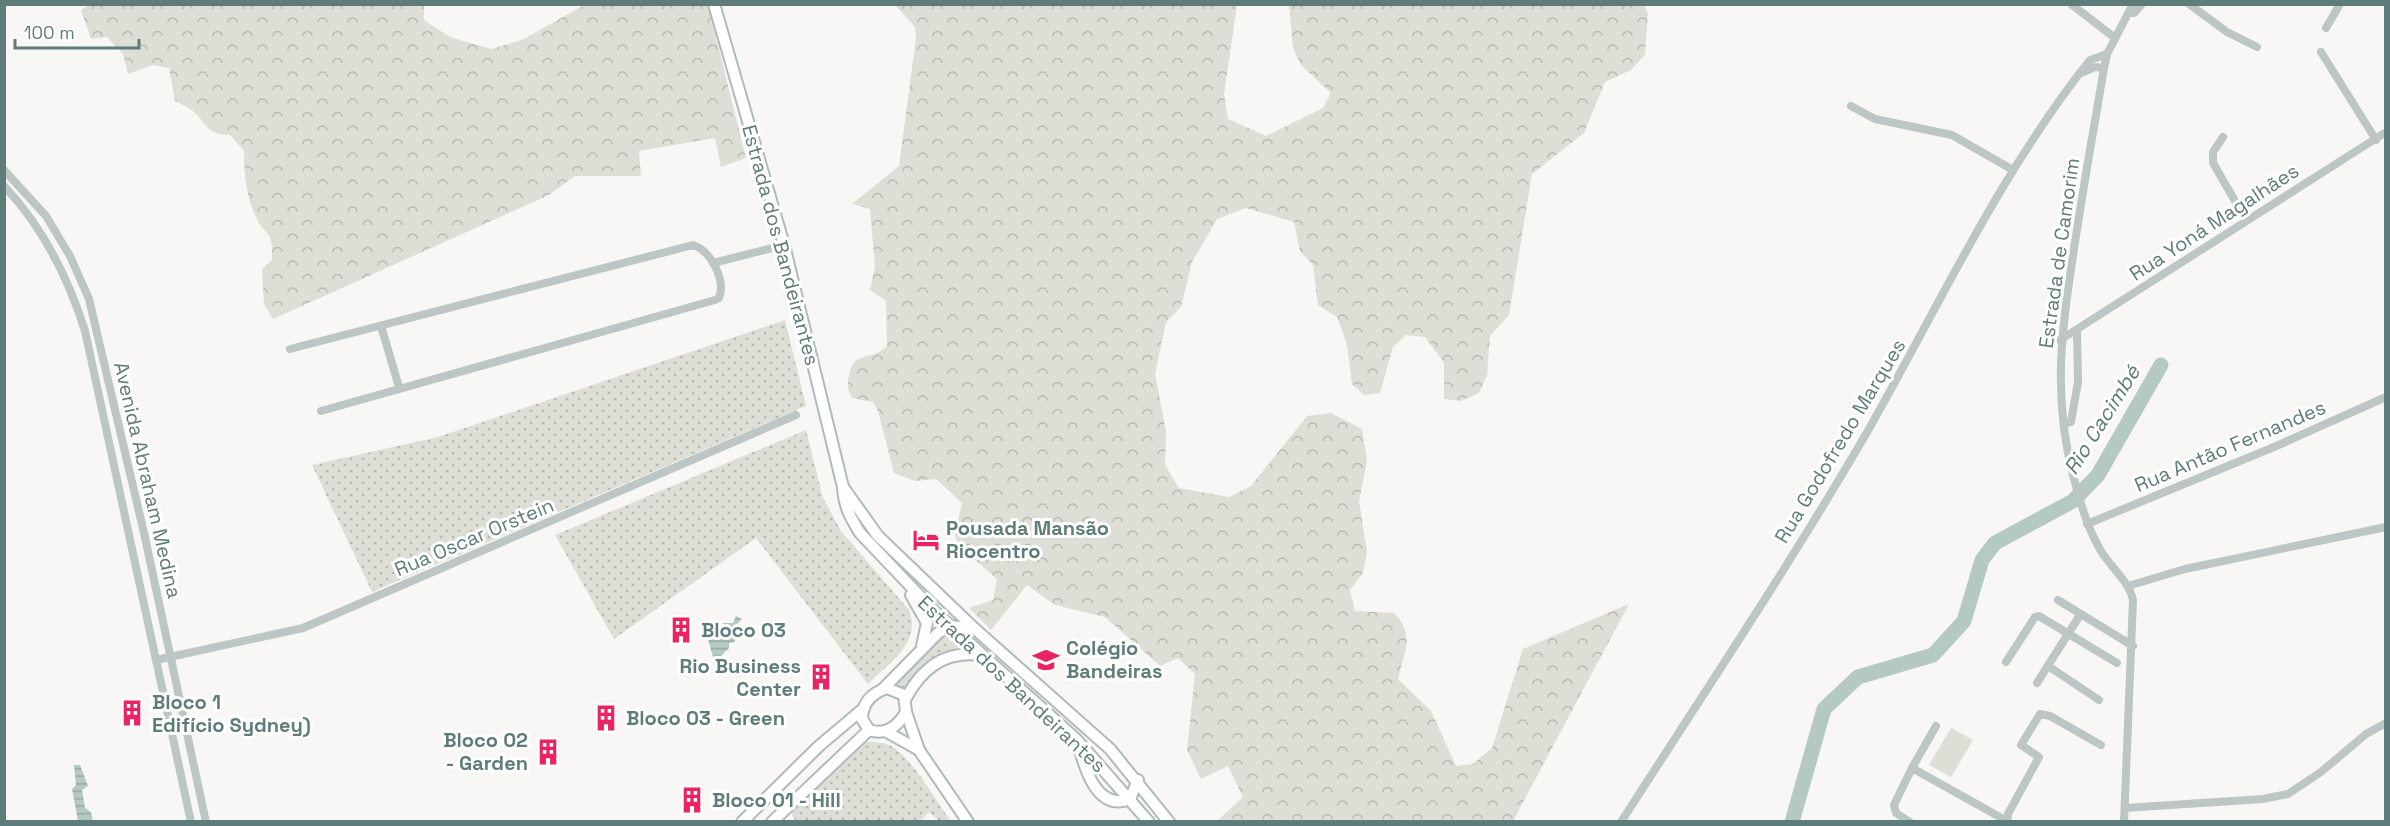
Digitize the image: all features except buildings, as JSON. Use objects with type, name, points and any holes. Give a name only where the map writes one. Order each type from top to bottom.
[{"type":"main road","name":"Estrada dos Bandeirantes","points":[[714,4],[784,245],[843,487],[844,506],[860,533],[900,577],[980,655],[1077,740],[1149,822]]},
{"type":"main road","name":"Estrada dos Bandeirantes","points":[[843,487],[878,536],[975,630],[1089,729],[1138,780],[1169,822]]},
{"type":"main road","points":[[900,577],[927,623],[921,651]]},
{"type":"main road","points":[[742,822],[819,746],[864,708],[871,697],[883,689],[934,636],[950,626],[975,630]]},
{"type":"main road","points":[[968,822],[919,750],[906,711],[906,698],[915,683],[936,664],[956,654],[980,655]]},
{"type":"main road","points":[[883,689],[897,690],[906,698]]},
{"type":"main road","points":[[864,708],[862,719],[869,730]]},
{"type":"main road","points":[[885,731],[896,725],[906,711]]},
{"type":"main road","points":[[772,822],[869,730],[885,731],[919,750]]},
{"type":"main road","points":[[1077,740],[1085,767],[1098,791],[1114,800],[1130,799],[1138,780]]},
{"type":"street","points":[[2071,4],[2115,38]]},
{"type":"street","points":[[2132,9],[2134,13],[2142,4]]},
{"type":"street","points":[[2189,4],[2227,32],[2258,47]]},
{"type":"street","points":[[2326,28],[2340,4]]},
{"type":"street","name":"Estrada de Camorim","points":[[2124,822],[2133,646],[2133,600],[2128,586],[2101,552],[2088,524],[2073,475],[2064,424],[2060,340],[2107,54],[2132,9]]},
{"type":"street","points":[[2321,52],[2376,140]]},
{"type":"street","name":"Rua Godofredo Marques","points":[[1621,822],[1807,531],[1866,434],[2013,170],[2090,60],[2107,54]]},
{"type":"street","points":[[2079,74],[2096,68],[2104,69]]},
{"type":"street","points":[[1851,106],[1875,119],[1952,135],[2013,170]]},
{"type":"street","name":"Rua Yoná Magalhães","points":[[2060,340],[2246,220],[2376,140],[2385,132]]},
{"type":"street","points":[[2223,137],[2212,152],[2212,163],[2246,220]]},
{"type":"street","name":"Avenida Abraham Medina","points":[[4,170],[46,216],[70,256],[89,299],[206,822]]},
{"type":"street","name":"Avenida Abraham Medina","points":[[4,186],[44,236],[63,270],[85,331],[191,822]]},
{"type":"street","points":[[290,349],[693,245],[704,250],[713,263],[721,290],[719,298],[715,300],[399,387],[321,411]]},
{"type":"street","points":[[713,263],[784,245]]},
{"type":"street","points":[[381,326],[399,387]]},
{"type":"street","points":[[2064,424],[2071,422],[2078,382],[2077,330]]},
{"type":"street","points":[[98,394],[104,398],[111,392]]},
{"type":"street","name":"Rua Antão Fernandes","points":[[2088,524],[2274,447],[2385,397]]},
{"type":"street","points":[[102,412],[109,406],[115,410]]},
{"type":"street","name":"Rua Oscar Orstein","points":[[156,660],[303,628],[796,415]]},
{"type":"street","points":[[2128,586],[2185,569],[2385,527]]},
{"type":"street","points":[[2058,600],[2133,646]]},
{"type":"street","points":[[2037,683],[2080,615]]},
{"type":"street","points":[[2006,662],[2035,617],[2045,617],[2117,663]]},
{"type":"street","points":[[2048,666],[2099,700]]},
{"type":"street","points":[[1912,768],[2007,821],[2039,757],[2021,746],[2040,714],[2050,716],[2101,745]]},
{"type":"street","points":[[2125,808],[2263,799],[2288,794],[2321,772],[2366,734],[2385,723]]},
{"type":"street","points":[[1910,822],[1896,813],[1894,805],[1936,726]]},
{"type":"green space","points":[[91,4],[424,5],[424,20],[450,37],[491,49],[522,40],[584,5],[708,5],[746,158],[721,167],[715,138],[639,151],[641,176],[575,176],[549,195],[273,319],[264,304],[262,269],[272,260],[271,243],[250,201],[245,176],[244,151],[230,135],[215,133],[207,128],[193,111],[175,101],[169,68],[153,65],[128,74],[123,54],[107,37],[91,39],[81,10]]},
{"type":"green space","points":[[895,5],[1237,5],[1224,94],[1228,119],[1266,136],[1323,108],[1331,93],[1301,65],[1293,48],[1289,5],[1644,5],[1648,13],[1645,55],[1631,70],[1605,82],[1584,133],[1532,174],[1509,315],[1490,336],[1487,375],[1479,393],[1461,401],[1444,399],[1444,363],[1425,337],[1406,335],[1393,347],[1380,393],[1364,395],[1352,384],[1347,344],[1337,317],[1318,305],[1313,265],[1300,251],[1294,222],[1246,208],[1217,219],[1192,262],[1181,307],[1166,322],[1155,374],[1166,431],[1165,465],[1179,488],[1229,497],[1251,486],[1307,416],[1331,413],[1362,429],[1367,461],[1359,501],[1367,552],[1363,573],[1350,590],[1355,611],[1394,613],[1401,621],[1407,637],[1398,679],[1431,711],[1456,766],[1473,764],[1492,748],[1523,649],[1629,604],[1513,821],[1217,821],[1243,797],[1228,766],[1201,779],[1187,750],[1195,674],[1178,658],[1160,666],[1105,617],[1055,605],[1027,585],[991,630],[969,608],[993,600],[997,579],[958,545],[955,534],[962,503],[936,479],[915,481],[894,473],[878,411],[873,402],[852,398],[848,387],[851,367],[855,362],[887,346],[886,301],[870,290],[875,267],[870,209],[852,204],[899,166],[916,38],[915,27]]},
{"type":"green space","points":[[785,320],[806,406],[372,592],[312,465],[438,437]]},
{"type":"green space","points":[[806,430],[823,498],[841,531],[909,610],[912,622],[911,633],[894,660],[868,684],[756,538],[614,639],[555,535]]},
{"type":"green space","points":[[946,633],[967,648],[940,656],[924,666],[906,689],[895,683],[936,640]]},
{"type":"green space","points":[[1951,728],[1973,740],[1951,777],[1929,765]]},
{"type":"green space","points":[[866,742],[886,744],[901,753],[951,821],[939,821],[929,812],[920,821],[796,821],[792,816],[793,809],[853,750]]},
{"type":"shaded area","points":[[736,616],[742,619],[734,627],[737,636],[734,642],[729,643],[729,648],[719,658],[713,657],[707,636],[714,631],[726,637],[728,632],[723,628],[723,623],[733,623]]},
{"type":"shaded area","points":[[74,765],[80,765],[88,786],[82,790],[85,808],[91,812],[93,821],[78,821],[72,789],[76,785]]},
{"type":"waterway","name":"Rio Cacimbé","points":[[1792,822],[1824,709],[1858,677],[1933,655],[1964,621],[1982,560],[1995,543],[2073,501],[2098,475],[2161,365]]},
{"type":"place","name":"Pousada Mansão Riocentro","points":[[926,540]]},
{"type":"place","name":"Bloco 03","points":[[681,630]]},
{"type":"place","name":"Colégio Bandeiras","points":[[1046,660]]},
{"type":"place","name":"Rio Business Center","points":[[821,677]]},
{"type":"place","name":"Bloco 1 Edifício Sydney)","points":[[132,713]]},
{"type":"place","name":"Bloco 03 - Green","points":[[606,718]]},
{"type":"place","name":"Bloco 02 - Garden","points":[[548,752]]},
{"type":"place","name":"Bloco 01 - Hill","points":[[692,800]]}]
